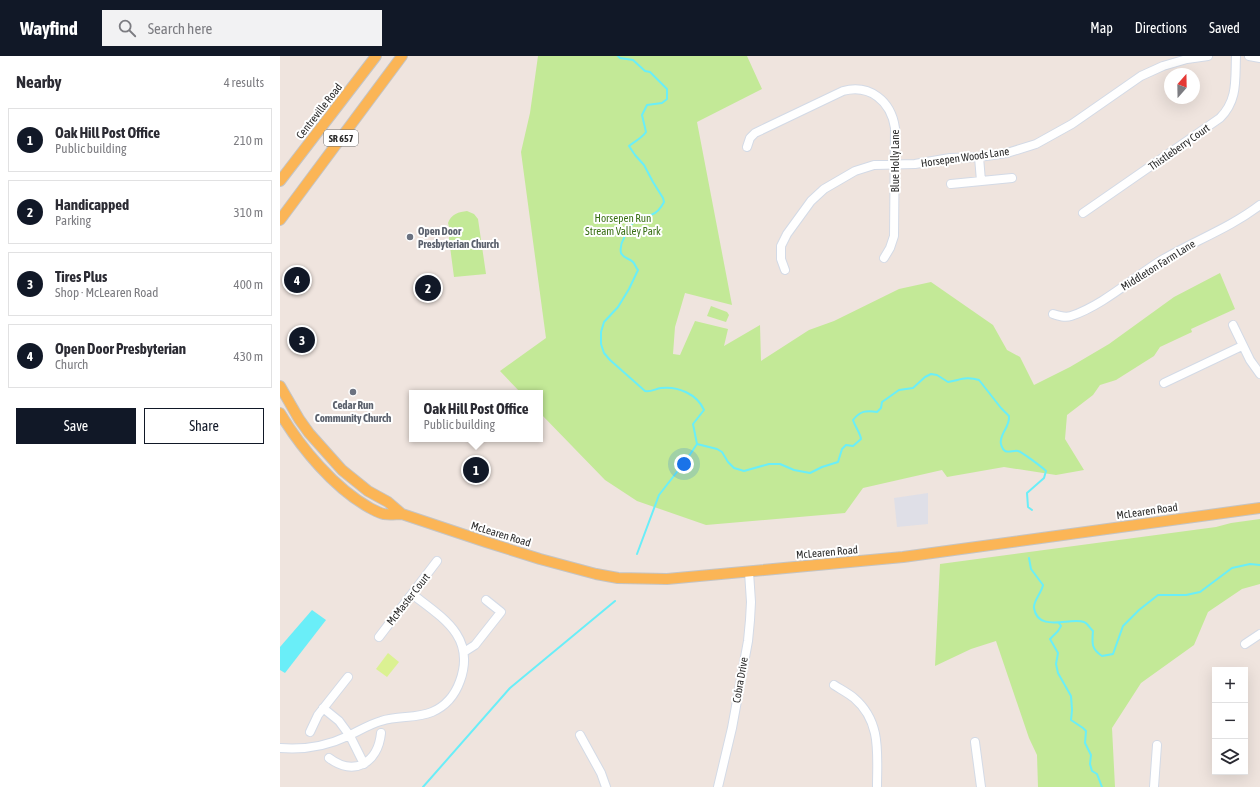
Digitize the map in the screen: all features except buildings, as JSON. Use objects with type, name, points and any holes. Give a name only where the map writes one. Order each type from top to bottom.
[{"type":"main road","name":"Centreville Road","points":[[280,181],[376,56]]},
{"type":"main road","name":"SR 657","points":[[280,220],[402,56]]},
{"type":"main road","name":"McLearen Road","points":[[280,386],[309,433],[342,470],[368,491],[388,502],[402,514]]},
{"type":"main road","name":"McLearen Road","points":[[280,413],[308,452],[333,480],[367,506],[382,514],[402,514],[486,542],[606,577],[667,580],[903,557],[1260,508]]},
{"type":"street","name":"Horsepen Woods Lane","points":[[785,270],[780,259],[781,246],[787,234],[811,202],[824,189],[835,182],[861,169],[874,166],[915,164],[950,158],[979,157],[1007,152],[1036,144],[1072,124],[1141,76],[1163,66],[1188,59],[1208,56]]},
{"type":"street","name":"Thistleberry Court","points":[[1083,213],[1228,111],[1233,100],[1235,89],[1236,56]]},
{"type":"street","points":[[1249,56],[1260,58]]},
{"type":"street","name":"Blue Holly Lane","points":[[746,147],[750,138],[755,133],[843,91],[862,90],[876,95],[883,100],[892,115],[895,128],[894,236],[890,248],[884,258]]},
{"type":"street","points":[[979,157],[980,181]]},
{"type":"street","points":[[951,184],[1012,178]]},
{"type":"street","name":"Middleton Farm Lane","points":[[1053,314],[1070,316],[1094,306],[1161,261],[1196,241],[1231,225],[1260,205]]},
{"type":"street","points":[[1233,325],[1242,346],[1260,374]]},
{"type":"street","points":[[1164,382],[1242,346]]},
{"type":"street","name":"McMaster Court","points":[[379,637],[437,561]]},
{"type":"street","name":"Cobra Drive","points":[[718,787],[732,728],[748,641],[751,602],[749,572]]},
{"type":"street","points":[[280,748],[321,746],[350,736],[381,721],[391,718],[424,715],[436,710],[452,697],[459,684],[464,667],[464,652],[457,634],[452,627],[412,594]]},
{"type":"street","points":[[464,652],[475,645],[501,612],[486,600]]},
{"type":"street","points":[[1245,644],[1260,634]]},
{"type":"street","points":[[310,732],[314,720],[348,677]]},
{"type":"street","points":[[834,685],[853,696],[861,704],[872,722],[877,743],[877,787]]},
{"type":"street","points":[[323,708],[339,721],[350,736],[364,764]]},
{"type":"street","points":[[329,758],[344,766],[350,767],[364,764],[375,754],[381,733]]},
{"type":"street","points":[[580,735],[601,773],[606,787]]},
{"type":"street","points":[[975,742],[981,787]]},
{"type":"street","points":[[1154,787],[1157,744]]},
{"type":"shaded area","points":[[928,493],[928,524],[897,527],[894,498]]},
{"type":"green space","name":"Horsepen Run Stream Valley Park","points":[[538,56],[747,56],[762,89],[697,122],[732,305],[685,293],[675,327],[673,354],[680,355],[695,321],[728,329],[724,346],[760,325],[761,361],[809,330],[834,321],[899,289],[931,282],[993,325],[1007,350],[1020,357],[1034,385],[1070,367],[1109,344],[1174,297],[1220,273],[1235,309],[1191,329],[1192,332],[1160,347],[1154,356],[1116,380],[1100,385],[1093,395],[1067,415],[1065,439],[1084,470],[1056,475],[1004,467],[947,477],[942,470],[863,488],[845,513],[706,525],[637,501],[605,480],[543,416],[543,390],[518,390],[500,371],[546,338],[521,152],[530,113]]},
{"type":"green space","points":[[467,211],[474,214],[478,219],[486,274],[454,277],[448,223],[451,217],[458,213]]},
{"type":"green space","points":[[711,306],[727,312],[729,315],[726,322],[707,316]]},
{"type":"green space","points":[[1260,519],[1260,584],[1242,589],[1208,612],[1194,645],[1141,683],[1112,728],[1115,787],[1038,787],[1037,755],[1029,738],[996,641],[971,649],[935,666],[940,564],[1216,527],[1231,523]]},
{"type":"green space","points":[[388,653],[399,662],[387,677],[376,669]]},
{"type":"water","points":[[312,610],[326,620],[285,673],[280,670],[280,647]]},
{"type":"waterway","points":[[618,56],[620,58],[633,60],[645,71],[650,72],[667,89],[667,99],[662,103],[647,105],[642,115],[646,132],[629,146],[644,165],[664,202],[655,213],[651,215],[644,215],[634,222],[627,231],[621,244],[622,255],[633,262],[638,270],[618,307],[604,322],[601,332],[601,344],[604,353],[610,360],[645,391],[661,388],[674,388],[692,395],[701,404],[704,410],[693,424],[697,444],[717,449],[722,452],[734,468],[744,471],[769,464],[780,464],[794,470],[810,473],[838,462],[842,449],[846,445],[853,446],[861,439],[853,420],[864,412],[877,412],[881,408],[882,402],[899,390],[913,388],[925,377],[931,374],[937,375],[948,382],[967,378],[979,380],[1009,416],[1009,420],[1001,441],[1003,449],[1007,452],[1020,452],[1046,471],[1044,478],[1027,493],[1028,507],[1032,510]]},
{"type":"waterway","points":[[637,554],[659,495],[697,444]]},
{"type":"waterway","points":[[1029,558],[1031,569],[1043,585],[1034,605],[1037,616],[1048,622],[1078,621],[1087,624],[1093,631],[1094,648],[1102,656],[1113,654],[1123,626],[1139,610],[1158,595],[1186,595],[1200,592],[1232,568],[1250,564],[1260,565]]},
{"type":"waterway","points":[[423,787],[510,688],[615,601]]},
{"type":"waterway","points":[[1059,623],[1061,626],[1050,639],[1058,653],[1056,664],[1058,673],[1071,696],[1071,720],[1086,731],[1085,743],[1091,755],[1090,764],[1092,771],[1097,774],[1102,787]]},
{"type":"place","name":"Open Door Presbyterian Church","points":[[410,237]]},
{"type":"place","name":"Open Door Presbyterian","points":[[297,280]]},
{"type":"place","name":"Handicapped","points":[[428,288]]},
{"type":"place","name":"Tires Plus","points":[[302,340]]},
{"type":"place","name":"Cedar Run Community Church","points":[[353,392]]},
{"type":"place","name":"Oak Hill Post Office","points":[[476,470]]}]
